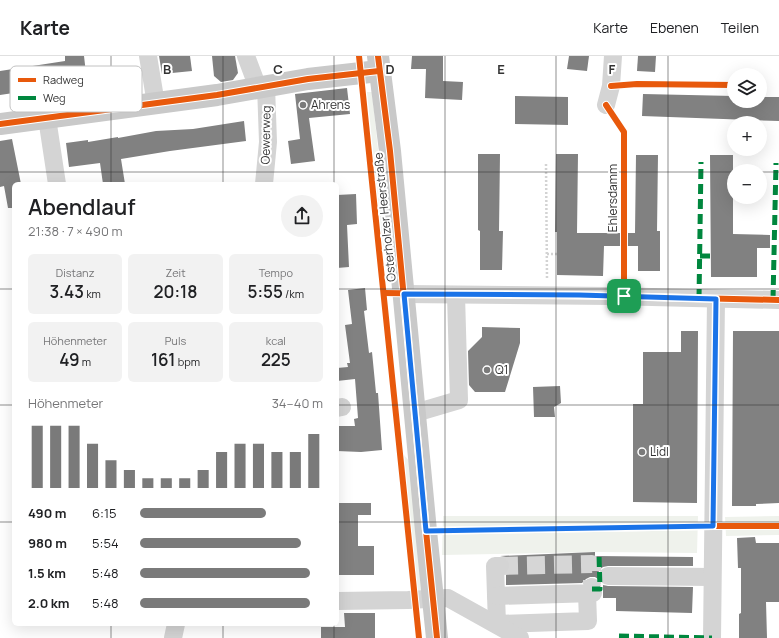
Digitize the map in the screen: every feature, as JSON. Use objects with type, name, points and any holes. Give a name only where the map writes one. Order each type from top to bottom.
[{"type":"main road","points":[[142,106],[217,95],[308,79],[379,64]]},
{"type":"main road","name":"Osterholzer Heerstraße","points":[[379,64],[390,151],[437,638]]},
{"type":"main road","points":[[0,124],[94,112]]},
{"type":"street","points":[[148,56],[156,104]]},
{"type":"street","name":"Oewerweg","points":[[246,56],[262,87],[268,142],[264,182]]},
{"type":"street","points":[[606,105],[611,86],[613,56]]},
{"type":"street","points":[[47,118],[57,182]]},
{"type":"street","points":[[404,294],[546,295],[779,300]]},
{"type":"street","points":[[415,413],[460,400],[456,295]]},
{"type":"street","points":[[712,638],[716,299]]},
{"type":"street","points":[[497,624],[495,566],[500,566]]},
{"type":"street","points":[[496,596],[596,584],[712,577]]},
{"type":"street","points":[[497,624],[588,621],[596,584]]},
{"type":"street","points":[[339,601],[448,598],[520,638]]},
{"type":"street","points":[[173,638],[176,626]]},
{"type":"path","points":[[546,164],[546,295]]},
{"type":"path","points":[[547,254],[560,254]]},
{"type":"shaded area","points":[[367,92],[372,92],[389,254],[383,246]]},
{"type":"shaded area","points":[[404,455],[410,462],[423,594],[418,596]]},
{"type":"shaded area","points":[[443,516],[698,516],[697,553],[600,552],[442,555]]},
{"type":"shaded area","points":[[779,516],[779,535],[726,536],[725,517]]},
{"type":"building","points":[[65,56],[84,56],[85,66],[32,66],[65,61]]},
{"type":"building","points":[[159,56],[190,56],[192,71],[162,74]]},
{"type":"building","points":[[212,56],[235,56],[238,73],[233,80],[221,82],[214,76]]},
{"type":"building","points":[[412,56],[443,56],[443,81],[463,82],[462,100],[425,98],[426,69],[411,69]]},
{"type":"building","points":[[569,56],[589,56],[587,71],[567,69]]},
{"type":"building","points":[[638,56],[656,56],[655,72],[637,71]]},
{"type":"building","points":[[10,69],[10,94],[0,95],[0,71]]},
{"type":"building","points":[[347,88],[350,114],[309,118],[315,161],[291,164],[288,141],[300,139],[295,94]]},
{"type":"building","points":[[643,94],[727,96],[727,108],[767,108],[767,97],[779,97],[779,121],[767,121],[767,116],[727,116],[727,119],[642,116]]},
{"type":"building","points":[[515,96],[568,97],[568,125],[515,124]]},
{"type":"building","points":[[244,121],[246,141],[121,159],[125,182],[103,182],[100,163],[69,167],[66,143],[118,138],[156,131],[193,129]]},
{"type":"building","points":[[12,139],[21,182],[12,182],[12,208],[8,208],[4,186],[0,187],[0,141]]},
{"type":"building","points":[[478,154],[500,154],[499,231],[503,231],[502,270],[480,270],[480,231],[478,230]]},
{"type":"building","points":[[556,154],[578,154],[577,233],[635,233],[636,155],[658,155],[657,231],[660,231],[660,271],[638,271],[638,246],[604,246],[603,276],[557,275],[557,232],[555,232]]},
{"type":"building","points":[[710,155],[727,155],[733,156],[733,164],[727,164],[727,204],[733,204],[733,234],[770,235],[770,248],[757,248],[757,277],[711,277]]},
{"type":"building","points":[[356,194],[357,224],[347,225],[349,267],[339,268],[339,195]]},
{"type":"building","points":[[365,288],[367,310],[364,311],[369,353],[372,352],[376,393],[378,393],[382,450],[361,452],[339,451],[339,426],[355,426],[354,419],[358,418],[355,379],[339,381],[339,368],[348,367],[347,363],[350,363],[345,325],[352,324],[348,290]]},
{"type":"building","points":[[482,327],[520,328],[520,343],[505,392],[475,392],[469,385],[468,351],[482,337]]},
{"type":"building","points":[[681,331],[698,331],[697,503],[633,502],[633,404],[643,404],[643,352],[681,352]]},
{"type":"building","points":[[733,331],[779,331],[779,503],[756,504],[756,506],[732,506]]},
{"type":"building","points":[[560,386],[561,403],[554,407],[555,417],[534,417],[533,387]]},
{"type":"building","points":[[339,503],[371,503],[371,515],[358,515],[358,546],[374,546],[374,575],[339,575]]},
{"type":"building","points":[[755,537],[756,543],[779,543],[779,602],[766,602],[767,638],[739,638],[739,614],[741,613],[741,568],[738,568],[737,538]]},
{"type":"building","points":[[595,552],[595,556],[693,557],[693,566],[608,566],[599,570],[598,579],[595,577],[590,577],[582,583],[506,585],[506,575],[510,566],[509,561],[506,557],[500,556]]},
{"type":"building","points":[[603,585],[693,587],[692,613],[616,611],[616,598],[603,598]]},
{"type":"building","points":[[344,613],[375,613],[375,638],[321,638],[321,627],[345,627]]},
{"type":"tunnel","points":[[500,566],[592,564],[592,584]]},
{"type":"marked path","points":[[699,299],[701,162]]},
{"type":"marked path","points":[[773,300],[776,163]]},
{"type":"marked path","points":[[700,256],[714,256]]},
{"type":"marked path","points":[[592,589],[600,589],[599,555]]},
{"type":"marked path","points":[[619,636],[712,638]]},
{"type":"cycle path","points":[[359,56],[419,638]]},
{"type":"cycle path","points":[[378,56],[390,151],[437,638]]},
{"type":"cycle path","points":[[142,105],[217,95],[308,79],[379,71]]},
{"type":"cycle path","points":[[611,86],[637,84],[727,85]]},
{"type":"cycle path","name":"Ehlersdamm","points":[[606,105],[624,132],[624,296]]},
{"type":"cycle path","points":[[0,124],[90,112]]},
{"type":"cycle path","points":[[384,293],[779,300]]},
{"type":"cycle path","points":[[426,531],[779,526]]},
{"type":"place","name":"Ahrens","points":[[303,105]]},
{"type":"place","name":"Q1","points":[[487,370]]},
{"type":"place","name":"Lidl","points":[[642,452]]},
{"type":"route","points":[[404,294],[624,296],[716,299],[713,526],[426,531],[404,294]]}]
